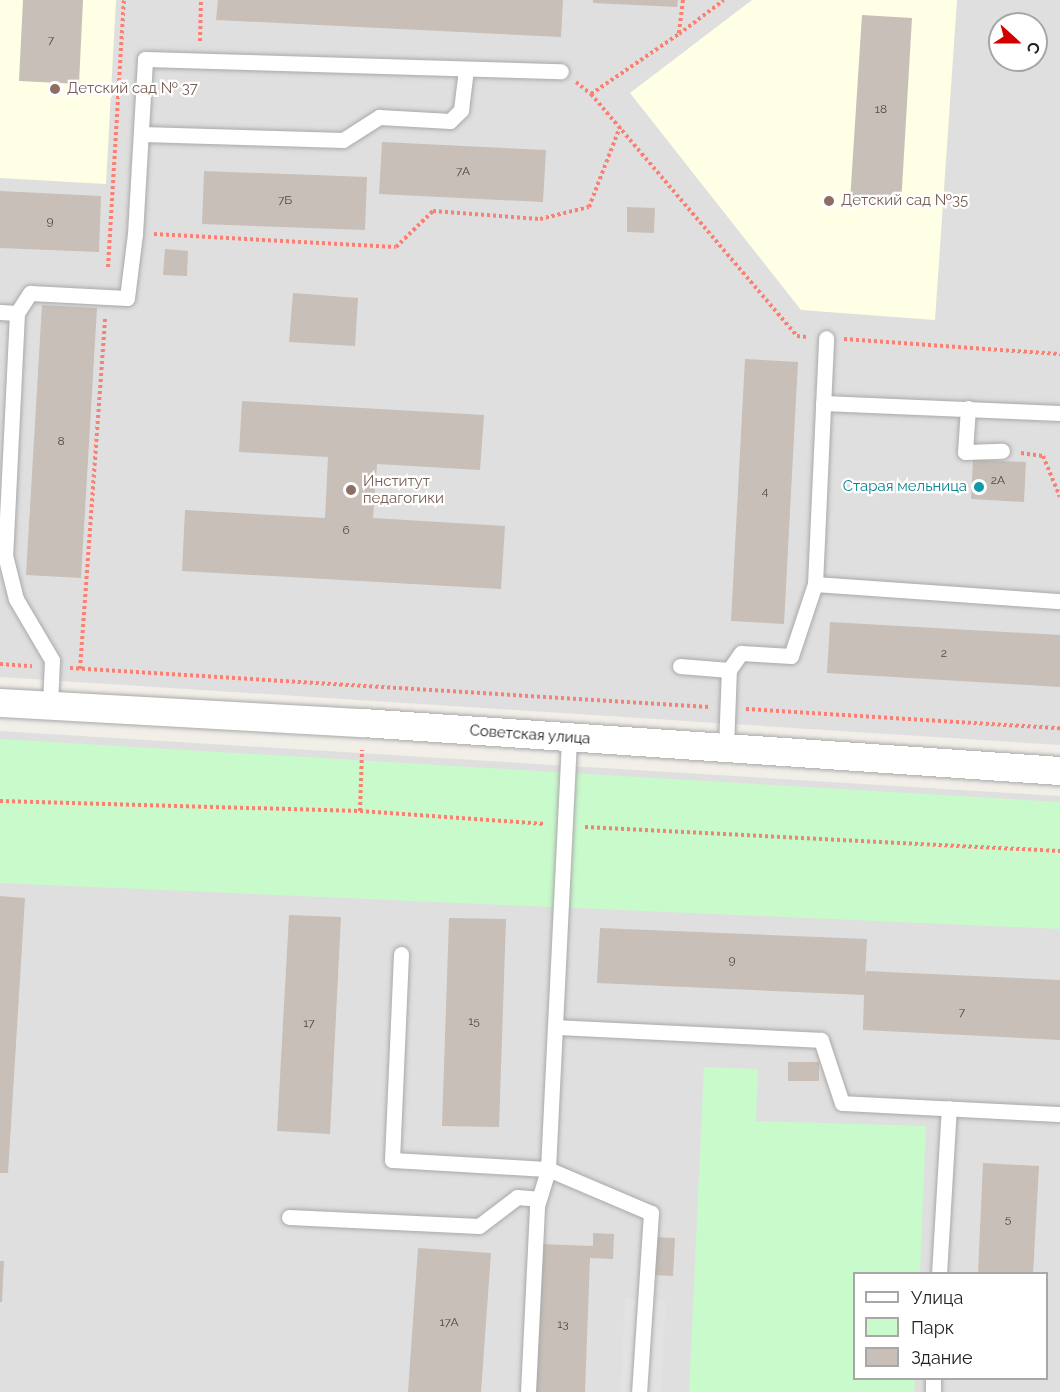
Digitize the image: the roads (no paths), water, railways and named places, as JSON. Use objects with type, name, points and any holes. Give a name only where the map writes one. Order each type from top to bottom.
[{"type":"street","name":"Советская улица","points":[[0,703],[726,747],[1060,771]]},
{"type":"lane","points":[[50,705],[52,660],[16,599],[2,555],[17,313],[30,293],[127,298],[135,234],[145,59],[561,71]]},
{"type":"lane","points":[[142,134],[343,140],[379,117],[450,121],[457,118],[461,111],[466,69]]},
{"type":"lane","points":[[0,312],[17,313]]},
{"type":"lane","points":[[726,747],[729,670],[741,653],[791,656],[815,584],[826,338]]},
{"type":"lane","points":[[823,403],[1060,413]]},
{"type":"lane","points":[[968,408],[965,452],[1002,451]]},
{"type":"lane","points":[[815,584],[1060,602]]},
{"type":"lane","points":[[680,666],[729,670]]},
{"type":"lane","points":[[528,1392],[538,1199],[548,1169],[569,738]]},
{"type":"lane","points":[[401,954],[392,1160],[548,1169],[651,1213],[639,1392]]},
{"type":"lane","points":[[555,1027],[821,1040],[842,1103],[1060,1114]]},
{"type":"lane","points":[[939,1272],[949,1108]]},
{"type":"lane","points":[[289,1217],[479,1226],[517,1197],[538,1199]]},
{"type":"place","name":"Детский сад № 37","points":[[55,89]]},
{"type":"place","name":"Детский сад №35","points":[[829,201]]},
{"type":"place","name":"Старая мельница","points":[[979,487]]},
{"type":"place","name":"Институт педагогики","points":[[351,490]]}]
